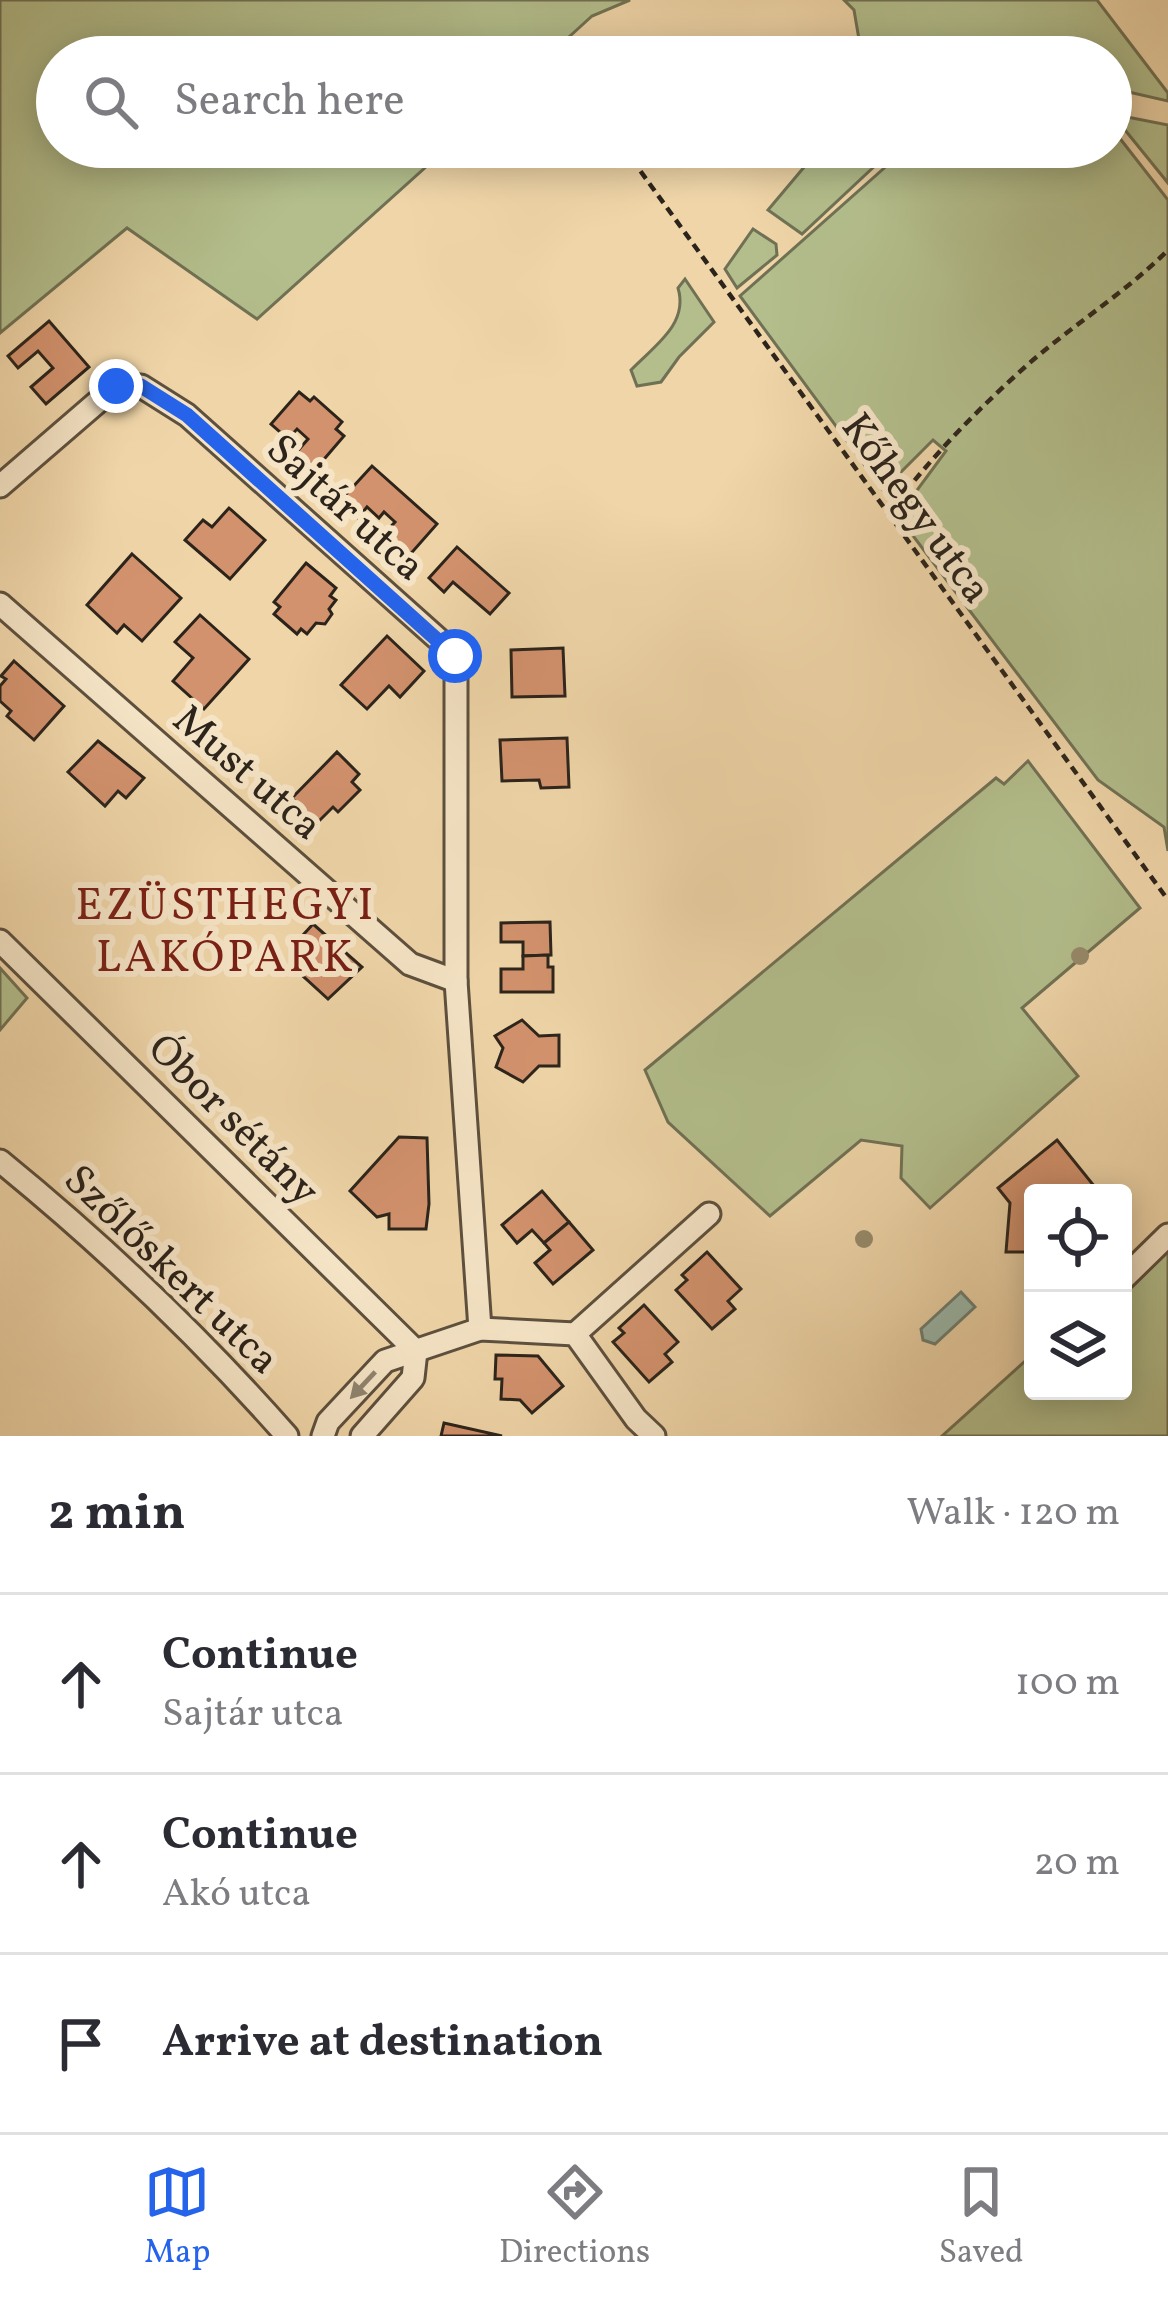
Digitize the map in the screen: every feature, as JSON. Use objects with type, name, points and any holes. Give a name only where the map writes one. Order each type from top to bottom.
[{"type":"street","name":"Sajtár utca","points":[[0,486],[116,386],[141,386],[187,415],[455,656],[456,981]]},
{"type":"street","name":"Must utca","points":[[0,604],[410,964],[456,981]]},
{"type":"street","name":"Óbor sétány","points":[[0,941],[416,1351]]},
{"type":"street","points":[[456,981],[480,1329]]},
{"type":"street","name":"Szőlőskert utca","points":[[0,1161],[76,1223],[221,1360],[287,1436]]},
{"type":"street","points":[[323,1436],[328,1422],[385,1361],[480,1329],[575,1334],[709,1214]]},
{"type":"street","points":[[1132,1270],[1168,1235]]},
{"type":"street","points":[[575,1334],[636,1419],[655,1436]]},
{"type":"street","points":[[362,1436],[412,1378],[416,1351]]},
{"type":"path","name":"Kőhegy utca","points":[[638,168],[1168,900]]},
{"type":"path","points":[[887,516],[925,464],[1028,364],[1132,286],[1168,250]]},
{"type":"green space","points":[[0,0],[630,0],[592,16],[570,36],[36,36],[36,168],[425,168],[257,319],[127,228],[0,333]]},
{"type":"green space","points":[[844,0],[1097,0],[1124,36],[858,36],[854,10]]},
{"type":"green space","points":[[1132,46],[1168,93],[1168,101],[1132,93]]},
{"type":"green space","points":[[1132,118],[1168,125],[1168,183],[1132,139]]},
{"type":"green space","points":[[1132,154],[1168,200],[1168,851],[1164,827],[1098,780],[898,516],[946,451],[933,440],[883,490],[740,296],[884,168],[1132,168]]},
{"type":"green space","points":[[803,168],[873,168],[802,234],[768,210]]},
{"type":"green space","points":[[753,229],[776,244],[777,255],[737,288],[725,269]]},
{"type":"green space","points":[[685,279],[714,322],[661,382],[637,386],[631,370],[674,323],[679,313],[678,288]]},
{"type":"green space","points":[[1028,761],[1140,908],[1022,1008],[1078,1076],[930,1208],[901,1178],[902,1146],[861,1140],[770,1216],[668,1122],[645,1070],[996,778],[1004,784]]},
{"type":"green space","points":[[0,968],[27,998],[0,1030]]},
{"type":"green space","points":[[1168,1247],[1168,1436],[942,1436],[1024,1362],[1024,1400],[1132,1400],[1132,1281]]},
{"type":"shaded area","points":[[961,1292],[975,1307],[935,1344],[923,1340],[921,1329]]},
{"type":"building","points":[[49,321],[89,367],[46,404],[31,387],[53,368],[38,351],[18,368],[8,356]]},
{"type":"building","points":[[299,392],[310,401],[314,397],[342,422],[336,429],[344,436],[313,472],[294,455],[308,439],[297,429],[288,439],[271,424]]},
{"type":"building","points":[[372,466],[437,524],[407,558],[382,536],[395,522],[384,512],[379,518],[367,507],[358,518],[340,501]]},
{"type":"building","points":[[229,508],[265,540],[230,579],[185,540],[203,520],[212,527]]},
{"type":"building","points":[[457,547],[509,593],[490,614],[453,582],[444,592],[429,578]]},
{"type":"building","points":[[132,554],[181,598],[142,641],[124,625],[117,633],[87,605]]},
{"type":"building","points":[[306,563],[336,588],[330,596],[336,600],[325,624],[316,623],[307,634],[301,629],[297,634],[274,614],[280,607],[274,602]]},
{"type":"building","points":[[200,615],[249,659],[204,709],[173,681],[193,658],[175,642]]},
{"type":"building","points":[[387,636],[424,671],[400,697],[389,686],[367,709],[341,685]]},
{"type":"building","points":[[563,648],[565,696],[512,697],[511,650]]},
{"type":"building","points":[[14,661],[64,706],[34,740],[7,716],[11,711],[0,701],[0,686],[6,679],[1,676]]},
{"type":"building","points":[[567,738],[569,787],[541,788],[539,780],[502,781],[500,740]]},
{"type":"building","points":[[98,741],[144,778],[126,798],[118,791],[105,806],[68,772]]},
{"type":"building","points":[[337,752],[359,774],[352,782],[360,790],[338,812],[333,807],[317,823],[292,798]]},
{"type":"building","points":[[550,922],[551,955],[523,956],[523,942],[501,942],[501,923]]},
{"type":"building","points":[[313,924],[362,967],[328,999],[292,966],[302,954],[293,946]]},
{"type":"building","points":[[548,955],[553,992],[501,992],[501,969],[523,969],[523,956]]},
{"type":"building","points":[[522,1020],[539,1036],[559,1035],[559,1066],[539,1066],[523,1082],[496,1067],[503,1048],[495,1036]]},
{"type":"building","points":[[399,1137],[427,1138],[426,1229],[389,1229],[389,1214],[377,1217],[350,1191]]},
{"type":"building","points":[[1057,1140],[1093,1184],[1024,1184],[1024,1252],[1006,1252],[1010,1203],[998,1188]]},
{"type":"building","points":[[542,1191],[569,1222],[544,1243],[532,1230],[517,1243],[502,1225]]},
{"type":"building","points":[[569,1222],[593,1250],[553,1284],[535,1263],[550,1250],[544,1243]]},
{"type":"building","points":[[707,1252],[741,1289],[728,1301],[735,1309],[712,1329],[676,1290],[687,1280],[682,1275]]},
{"type":"building","points":[[644,1305],[678,1342],[665,1354],[672,1362],[649,1382],[613,1342],[624,1333],[619,1328]]},
{"type":"building","points":[[496,1355],[538,1356],[563,1386],[532,1413],[520,1400],[501,1399],[502,1379],[495,1379]]},
{"type":"building","points":[[444,1423],[502,1436],[441,1436]]},
{"type":"district","name":"EZÜSTHEGYI LAKÓPARK","points":[[226,929]]},
{"type":"route","points":[[116,386],[141,386],[187,415],[455,656]]}]
